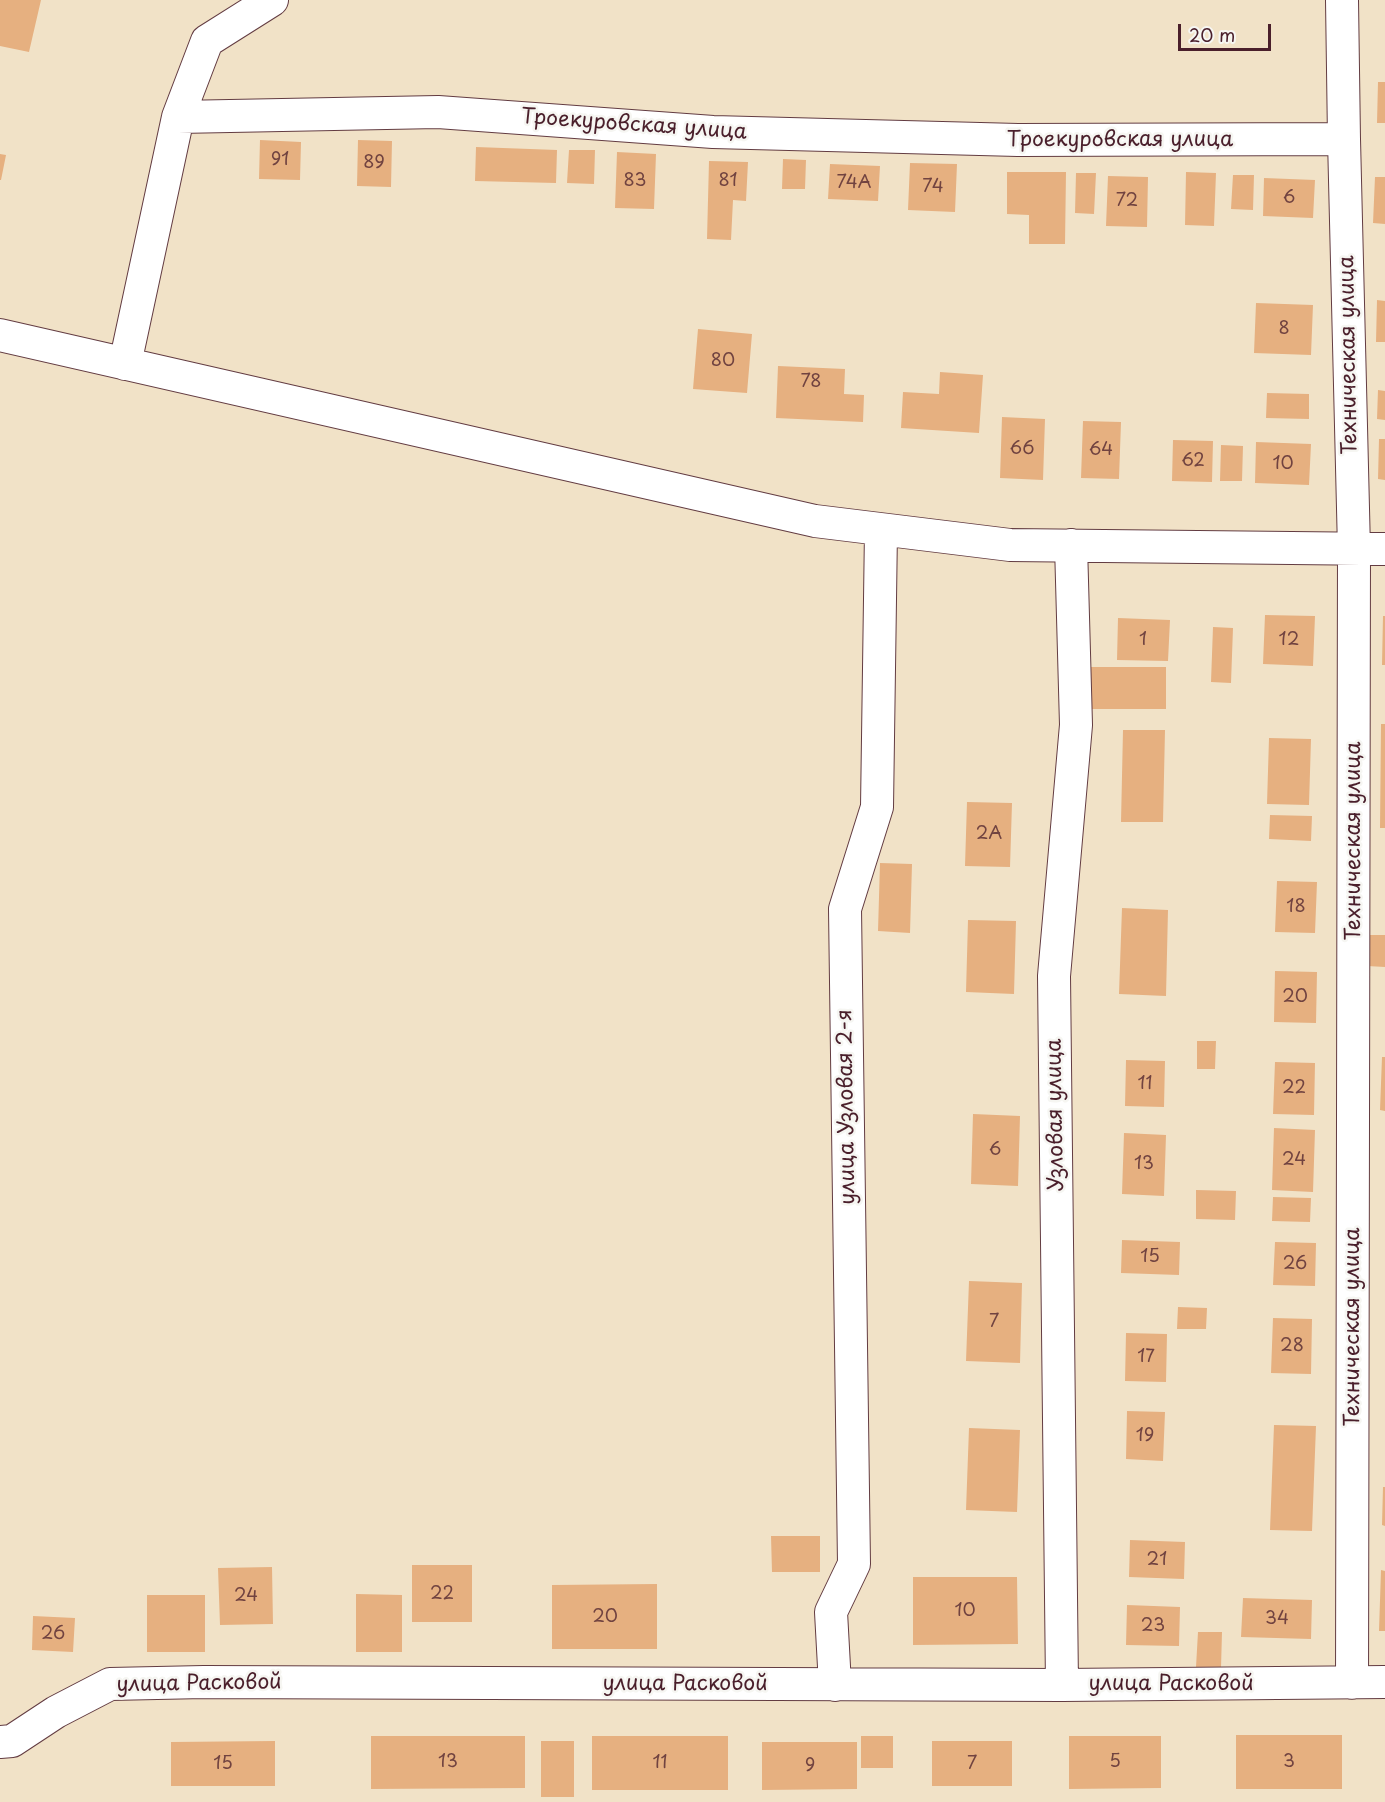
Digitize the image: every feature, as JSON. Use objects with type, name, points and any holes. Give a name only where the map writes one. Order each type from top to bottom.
[{"type":"street","points":[[125,364],[178,117],[207,40],[272,0]]},
{"type":"street","name":"Техническая улица","points":[[1342,0],[1354,549],[1352,1683]]},
{"type":"street","name":"Троекуровская улица","points":[[178,117],[438,111],[713,132],[1018,140],[1344,139]]},
{"type":"street","points":[[0,335],[816,521],[1010,545],[1385,549]]},
{"type":"street","name":"улица Узловая 2-я","points":[[836,1685],[831,1612],[854,1564],[845,909],[877,807],[881,530]]},
{"type":"street","name":"Узловая улица","points":[[1062,1685],[1054,976],[1076,725],[1071,545]]},
{"type":"street","name":"улица Расковой","points":[[0,1742],[12,1741],[56,1712],[110,1684],[204,1682],[1062,1685],[1385,1682]]},
{"type":"building","points":[[0,0],[41,0],[29,52],[0,46]]},
{"type":"building","points":[[1378,82],[1385,82],[1385,123],[1377,123]]},
{"type":"building","points":[[260,140],[301,142],[300,180],[259,179]]},
{"type":"building","points":[[358,140],[392,141],[391,187],[357,186]]},
{"type":"building","points":[[476,147],[557,150],[556,183],[475,181]]},
{"type":"building","points":[[569,150],[595,150],[594,184],[567,183]]},
{"type":"building","points":[[617,152],[656,154],[654,209],[615,208]]},
{"type":"building","points":[[0,154],[6,155],[1,180],[0,180]]},
{"type":"building","points":[[783,159],[806,160],[805,189],[782,189]]},
{"type":"building","points":[[709,161],[748,162],[746,201],[733,200],[731,240],[707,239]]},
{"type":"building","points":[[910,163],[957,164],[955,212],[908,210]]},
{"type":"building","points":[[830,164],[880,166],[878,201],[828,199]]},
{"type":"building","points":[[1007,172],[1066,172],[1065,244],[1029,244],[1029,215],[1007,214]]},
{"type":"building","points":[[1186,172],[1216,173],[1214,226],[1185,225]]},
{"type":"building","points":[[1076,173],[1096,173],[1094,214],[1075,213]]},
{"type":"building","points":[[1233,175],[1254,175],[1253,210],[1231,209]]},
{"type":"building","points":[[1108,176],[1148,177],[1147,227],[1106,226]]},
{"type":"building","points":[[1375,177],[1385,177],[1385,224],[1373,223]]},
{"type":"building","points":[[1264,178],[1315,180],[1313,218],[1263,216]]},
{"type":"building","points":[[1377,300],[1385,301],[1385,342],[1376,342]]},
{"type":"building","points":[[1256,303],[1313,305],[1311,355],[1254,353]]},
{"type":"building","points":[[698,329],[752,334],[747,393],[693,389]]},
{"type":"building","points":[[778,366],[845,369],[844,394],[864,395],[863,422],[776,418]]},
{"type":"building","points":[[940,372],[983,375],[979,433],[901,428],[903,392],[939,394]]},
{"type":"building","points":[[1378,390],[1385,391],[1385,420],[1377,419]]},
{"type":"building","points":[[1267,393],[1309,394],[1309,419],[1266,418]]},
{"type":"building","points":[[1002,417],[1045,419],[1043,480],[1000,478]]},
{"type":"building","points":[[1083,421],[1121,422],[1119,479],[1081,478]]},
{"type":"building","points":[[1379,439],[1385,439],[1385,480],[1378,479]]},
{"type":"building","points":[[1173,440],[1213,441],[1212,482],[1172,481]]},
{"type":"building","points":[[1256,442],[1311,444],[1309,485],[1255,483]]},
{"type":"building","points":[[1221,445],[1243,446],[1242,481],[1220,481]]},
{"type":"building","points":[[1265,615],[1315,616],[1313,666],[1263,664]]},
{"type":"building","points":[[1383,616],[1385,616],[1385,665],[1382,665]]},
{"type":"building","points":[[1118,618],[1170,620],[1168,661],[1117,660]]},
{"type":"building","points":[[1213,627],[1233,628],[1231,683],[1211,682]]},
{"type":"building","points":[[1090,667],[1166,667],[1166,709],[1090,709]]},
{"type":"building","points":[[1381,724],[1385,724],[1385,828],[1380,828]]},
{"type":"building","points":[[1123,730],[1165,730],[1163,822],[1121,822]]},
{"type":"building","points":[[1269,738],[1311,739],[1309,805],[1267,804]]},
{"type":"building","points":[[967,802],[1012,803],[1010,867],[965,866]]},
{"type":"building","points":[[1270,815],[1312,816],[1311,841],[1269,839]]},
{"type":"building","points":[[880,863],[912,864],[910,933],[878,931]]},
{"type":"building","points":[[1277,881],[1317,882],[1315,933],[1275,932]]},
{"type":"building","points":[[1122,908],[1168,910],[1166,996],[1119,994]]},
{"type":"building","points":[[968,920],[1016,921],[1014,994],[966,992]]},
{"type":"building","points":[[1368,935],[1385,935],[1385,967],[1367,966]]},
{"type":"building","points":[[1275,971],[1317,972],[1316,1023],[1274,1022]]},
{"type":"building","points":[[1197,1041],[1216,1041],[1215,1069],[1197,1069]]},
{"type":"building","points":[[1382,1057],[1385,1057],[1385,1111],[1380,1110]]},
{"type":"building","points":[[1126,1060],[1165,1061],[1164,1107],[1125,1106]]},
{"type":"building","points":[[1275,1062],[1315,1063],[1314,1115],[1273,1114]]},
{"type":"building","points":[[973,1114],[1020,1116],[1018,1186],[971,1184]]},
{"type":"building","points":[[1274,1128],[1315,1130],[1313,1192],[1272,1190]]},
{"type":"building","points":[[1124,1133],[1166,1135],[1164,1196],[1122,1194]]},
{"type":"building","points":[[1196,1190],[1236,1191],[1235,1220],[1196,1219]]},
{"type":"building","points":[[1273,1197],[1311,1198],[1310,1222],[1272,1221]]},
{"type":"building","points":[[1122,1240],[1180,1242],[1179,1275],[1121,1273]]},
{"type":"building","points":[[1275,1242],[1316,1243],[1315,1286],[1273,1285]]},
{"type":"building","points":[[969,1281],[1022,1283],[1020,1363],[966,1361]]},
{"type":"building","points":[[1178,1307],[1207,1308],[1206,1329],[1177,1329]]},
{"type":"building","points":[[1273,1318],[1312,1319],[1311,1374],[1271,1373]]},
{"type":"building","points":[[1126,1333],[1167,1334],[1166,1382],[1125,1381]]},
{"type":"building","points":[[1127,1411],[1165,1412],[1163,1461],[1126,1459]]},
{"type":"building","points":[[1274,1425],[1316,1426],[1312,1531],[1270,1530]]},
{"type":"building","points":[[969,1428],[1020,1430],[1017,1512],[966,1510]]},
{"type":"building","points":[[1383,1487],[1385,1487],[1385,1526],[1382,1525]]},
{"type":"building","points":[[771,1536],[820,1536],[820,1572],[772,1572]]},
{"type":"building","points":[[1130,1540],[1185,1542],[1184,1579],[1129,1577]]},
{"type":"building","points":[[412,1565],[472,1565],[472,1622],[412,1622]]},
{"type":"building","points":[[272,1567],[273,1624],[220,1625],[218,1568]]},
{"type":"building","points":[[1381,1570],[1385,1571],[1385,1631],[1379,1631]]},
{"type":"building","points":[[913,1577],[1017,1577],[1018,1644],[913,1645]]},
{"type":"building","points":[[657,1584],[657,1649],[552,1649],[552,1585]]},
{"type":"building","points":[[356,1594],[402,1595],[402,1652],[356,1652]]},
{"type":"building","points":[[147,1595],[205,1595],[205,1652],[147,1652]]},
{"type":"building","points":[[1243,1598],[1312,1600],[1311,1639],[1241,1637]]},
{"type":"building","points":[[1127,1605],[1180,1607],[1179,1646],[1126,1645]]},
{"type":"building","points":[[33,1616],[75,1618],[73,1652],[32,1650]]},
{"type":"building","points":[[1198,1632],[1222,1632],[1221,1668],[1196,1667]]},
{"type":"building","points":[[1236,1735],[1342,1735],[1342,1789],[1236,1789]]},
{"type":"building","points":[[371,1736],[525,1736],[525,1788],[371,1789]]},
{"type":"building","points":[[592,1736],[728,1736],[728,1790],[592,1790]]},
{"type":"building","points":[[861,1736],[893,1736],[893,1768],[861,1768]]},
{"type":"building","points":[[1069,1736],[1161,1736],[1161,1788],[1069,1789]]},
{"type":"building","points":[[275,1741],[275,1786],[171,1786],[171,1742]]},
{"type":"building","points":[[541,1741],[574,1741],[574,1797],[541,1797]]},
{"type":"building","points":[[932,1741],[1012,1741],[1012,1786],[932,1786]]},
{"type":"building","points":[[762,1742],[857,1742],[857,1789],[762,1790]]}]
